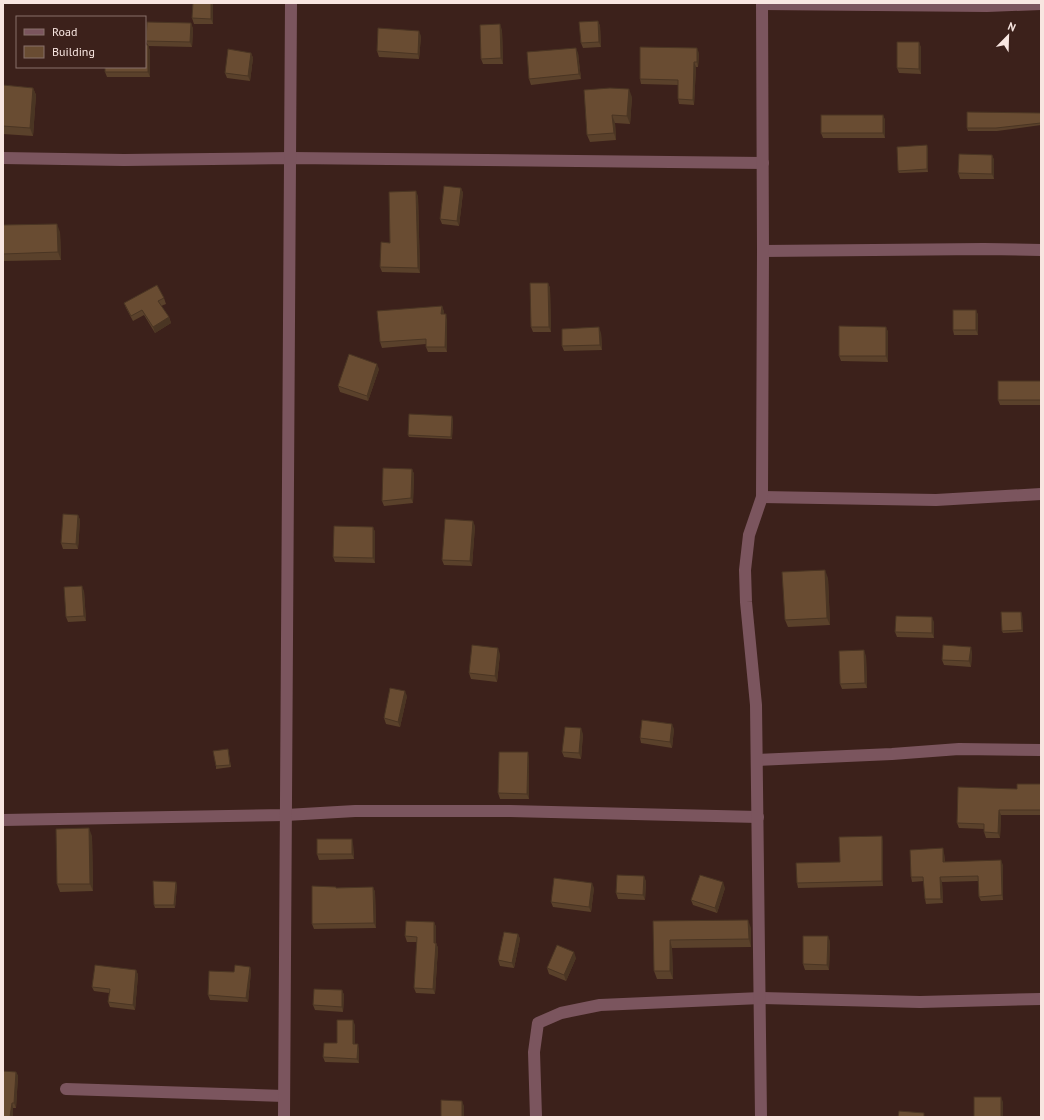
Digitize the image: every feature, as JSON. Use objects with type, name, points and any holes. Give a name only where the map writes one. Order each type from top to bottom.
[{"type":"street","points":[[284,1117],[291,3]]},
{"type":"street","points":[[762,1117],[756,705],[745,570],[749,535],[762,497],[762,3],[987,6],[1041,4]]},
{"type":"street","points":[[3,158],[124,160],[291,158],[763,163]]},
{"type":"street","points":[[763,251],[976,249],[1041,250]]},
{"type":"street","points":[[762,497],[936,500],[1041,494]]},
{"type":"street","points":[[757,760],[892,754],[959,749],[1041,750]]},
{"type":"street","points":[[3,820],[286,815],[355,811],[503,811],[758,817]]},
{"type":"street","points":[[536,1117],[534,1052],[538,1024],[561,1013],[600,1005],[761,998],[920,1002],[1041,999]]},
{"type":"street","points":[[66,1089],[284,1096]]},
{"type":"building","points":[[193,3],[211,3],[211,19],[192,18]]},
{"type":"building","points":[[598,21],[599,42],[581,43],[579,22]]},
{"type":"building","points":[[147,22],[191,23],[190,42],[146,41]]},
{"type":"building","points":[[500,24],[501,58],[481,59],[480,25]]},
{"type":"building","points":[[378,28],[419,31],[418,54],[377,51]]},
{"type":"building","points":[[897,42],[919,42],[919,69],[897,68]]},
{"type":"building","points":[[146,45],[148,45],[148,72],[105,72],[105,68],[146,68]]},
{"type":"building","points":[[640,47],[697,48],[697,62],[694,62],[693,100],[678,99],[678,80],[640,79]]},
{"type":"building","points":[[576,48],[579,74],[529,79],[527,52]]},
{"type":"building","points":[[228,49],[251,53],[248,76],[225,73]]},
{"type":"building","points":[[3,85],[33,88],[30,128],[3,126]]},
{"type":"building","points":[[610,88],[629,89],[627,116],[612,115],[614,133],[587,135],[584,90]]},
{"type":"building","points":[[967,112],[1041,113],[1041,123],[996,128],[967,128]]},
{"type":"building","points":[[821,115],[883,115],[883,133],[821,133]]},
{"type":"building","points":[[927,145],[927,169],[898,171],[897,147]]},
{"type":"building","points":[[959,154],[992,155],[992,174],[958,173]]},
{"type":"building","points":[[444,186],[461,188],[457,221],[440,219]]},
{"type":"building","points":[[416,191],[418,268],[380,267],[381,242],[390,243],[389,192]]},
{"type":"building","points":[[57,224],[58,252],[3,254],[3,225]]},
{"type":"building","points":[[530,283],[548,283],[549,327],[531,327]]},
{"type":"building","points":[[157,285],[164,298],[158,301],[169,317],[153,327],[142,310],[131,316],[124,303]]},
{"type":"building","points":[[442,306],[441,314],[446,314],[445,347],[426,347],[426,339],[380,342],[377,311]]},
{"type":"building","points":[[953,310],[976,310],[976,330],[953,330]]},
{"type":"building","points":[[839,326],[886,327],[886,356],[839,356]]},
{"type":"building","points":[[599,327],[600,345],[562,346],[562,329]]},
{"type":"building","points":[[349,354],[377,364],[367,396],[338,386]]},
{"type":"building","points":[[998,381],[1041,381],[1041,400],[998,400]]},
{"type":"building","points":[[409,414],[452,416],[451,437],[408,435]]},
{"type":"building","points":[[383,468],[412,469],[411,498],[382,501]]},
{"type":"building","points":[[63,514],[78,515],[76,544],[61,543]]},
{"type":"building","points":[[445,519],[473,521],[470,561],[442,560]]},
{"type":"building","points":[[334,526],[373,527],[373,558],[333,557]]},
{"type":"building","points":[[825,570],[827,618],[785,620],[782,572]]},
{"type":"building","points":[[82,586],[84,616],[66,617],[64,587]]},
{"type":"building","points":[[1001,612],[1021,612],[1022,630],[1002,631]]},
{"type":"building","points":[[896,616],[932,617],[932,633],[895,632]]},
{"type":"building","points":[[472,645],[498,648],[495,676],[469,673]]},
{"type":"building","points":[[943,645],[971,647],[969,661],[942,660]]},
{"type":"building","points":[[864,650],[865,683],[840,684],[839,651]]},
{"type":"building","points":[[390,688],[405,691],[398,722],[384,718]]},
{"type":"building","points":[[642,720],[672,724],[670,742],[640,738]]},
{"type":"building","points":[[565,727],[581,728],[579,753],[562,752]]},
{"type":"building","points":[[228,749],[230,765],[216,766],[213,751]]},
{"type":"building","points":[[499,752],[528,752],[527,794],[498,793]]},
{"type":"building","points":[[1017,784],[1041,784],[1041,810],[999,810],[998,833],[984,832],[984,824],[957,823],[958,787],[1017,789]]},
{"type":"building","points":[[89,828],[90,884],[57,884],[56,829]]},
{"type":"building","points":[[882,836],[882,881],[797,883],[796,863],[840,862],[839,837]]},
{"type":"building","points":[[317,839],[352,839],[352,854],[317,854]]},
{"type":"building","points":[[943,848],[943,862],[1001,860],[1002,895],[979,897],[978,876],[940,877],[941,899],[925,899],[923,877],[911,877],[910,850]]},
{"type":"building","points":[[617,875],[644,876],[643,895],[616,893]]},
{"type":"building","points":[[700,875],[723,882],[715,908],[691,900]]},
{"type":"building","points":[[554,878],[592,883],[589,907],[551,902]]},
{"type":"building","points":[[153,881],[176,882],[174,905],[154,905]]},
{"type":"building","points":[[312,886],[336,888],[373,887],[374,923],[312,924]]},
{"type":"building","points":[[748,920],[749,939],[670,940],[670,971],[654,971],[653,921]]},
{"type":"building","points":[[406,921],[434,922],[434,943],[436,943],[433,989],[414,988],[417,937],[405,936]]},
{"type":"building","points":[[504,932],[518,934],[512,963],[498,960]]},
{"type":"building","points":[[803,936],[828,936],[827,965],[803,964]]},
{"type":"building","points":[[557,945],[574,952],[564,975],[547,968]]},
{"type":"building","points":[[95,965],[136,970],[133,1005],[108,1002],[110,989],[92,987]]},
{"type":"building","points":[[235,965],[250,967],[246,998],[208,995],[209,971],[234,972]]},
{"type":"building","points":[[314,989],[342,990],[342,1007],[313,1005]]},
{"type":"building","points":[[337,1020],[353,1020],[353,1044],[358,1044],[357,1059],[323,1057],[324,1043],[337,1043]]},
{"type":"building","points":[[3,1071],[16,1072],[14,1103],[12,1103],[10,1117],[3,1117]]},
{"type":"building","points":[[974,1097],[1001,1097],[1001,1117],[974,1117]]},
{"type":"building","points":[[441,1100],[462,1101],[462,1117],[441,1117]]},
{"type":"building","points":[[899,1111],[924,1113],[924,1117],[898,1117]]}]
